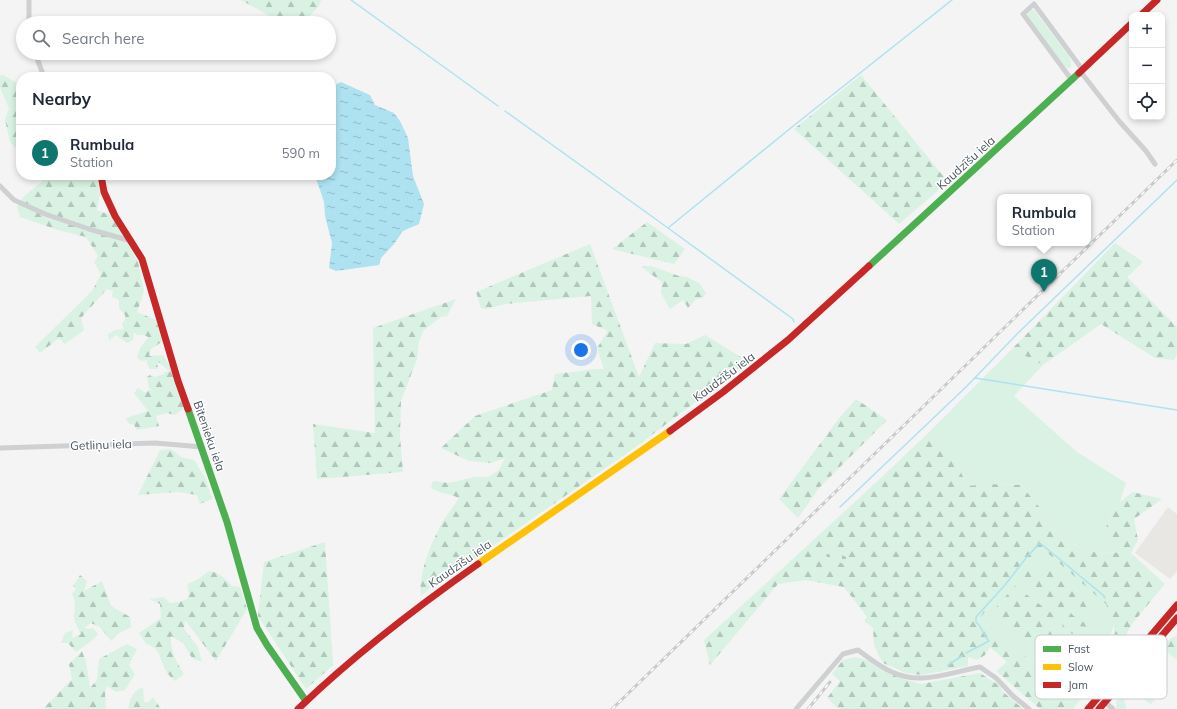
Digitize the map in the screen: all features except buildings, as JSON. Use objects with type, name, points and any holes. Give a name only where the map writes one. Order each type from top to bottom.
[{"type":"main road","points":[[1144,12],[1157,0]]},
{"type":"main road","name":"Kaudzīšu iela","points":[[298,709],[341,669],[393,625],[494,553],[664,436],[761,362],[800,330],[1129,26]]},
{"type":"main road","name":"Bitenieku iela","points":[[102,180],[104,192],[112,210],[142,259],[178,381],[227,522],[257,628],[267,645],[306,700]]},
{"type":"main road","points":[[1151,635],[1177,605]]},
{"type":"main road","points":[[1167,635],[1174,627],[1177,618]]},
{"type":"main road","points":[[1088,709],[1097,699]]},
{"type":"main road","points":[[1099,709],[1109,699]]},
{"type":"street","points":[[29,0],[29,16]]},
{"type":"street","points":[[1071,79],[1023,14],[1034,4],[1119,121],[1146,151],[1154,164]]},
{"type":"street","points":[[38,60],[42,72]]},
{"type":"street","points":[[0,186],[14,200],[45,214],[131,241]]},
{"type":"street","name":"Getliņu iela","points":[[0,448],[155,444],[202,447]]},
{"type":"street","points":[[1165,619],[1174,627]]},
{"type":"street","points":[[796,709],[843,654],[858,650],[892,672],[911,678],[932,678],[980,667],[996,678],[1013,696],[1029,709]]},
{"type":"street","points":[[1106,702],[1113,709]]},
{"type":"shaded area","points":[[1168,507],[1177,514],[1177,571],[1170,579],[1135,553]]},
{"type":"green space","points":[[241,0],[321,0],[319,6],[310,16],[270,16]]},
{"type":"green space","points":[[1031,10],[1034,10],[1068,55],[1071,62],[1071,67],[1067,68],[1061,62],[1028,17],[1027,14]]},
{"type":"green space","points":[[1,74],[16,82],[16,148],[10,142],[5,120],[9,108],[0,88]]},
{"type":"green space","points":[[861,75],[948,182],[899,224],[794,129]]},
{"type":"green space","points":[[44,180],[98,180],[100,194],[97,210],[110,215],[121,231],[138,262],[144,291],[137,312],[156,320],[163,341],[151,349],[149,356],[163,355],[175,374],[186,407],[175,415],[167,413],[156,416],[159,426],[137,430],[134,425],[128,423],[126,418],[148,411],[134,393],[138,388],[146,393],[148,390],[152,390],[149,388],[147,377],[150,375],[155,377],[164,374],[165,372],[170,372],[157,362],[158,369],[150,369],[147,364],[147,360],[142,361],[137,358],[140,348],[148,337],[144,335],[137,335],[134,332],[133,340],[127,343],[116,335],[109,341],[108,334],[115,330],[124,329],[122,324],[125,319],[125,315],[119,308],[119,300],[112,297],[113,291],[107,289],[81,318],[84,330],[65,344],[59,338],[40,353],[35,347],[92,291],[101,274],[94,262],[98,256],[86,237],[58,230],[20,217],[17,207],[23,197]]},
{"type":"green space","points":[[647,222],[685,249],[674,264],[612,249]]},
{"type":"green space","points":[[1115,243],[1143,262],[1127,277],[1177,327],[1177,355],[1174,360],[1155,358],[1101,324],[1043,365],[1012,349]]},
{"type":"green space","points":[[590,244],[639,377],[655,343],[686,344],[705,335],[749,362],[633,449],[474,559],[447,574],[421,596],[422,577],[430,547],[443,521],[459,498],[431,488],[433,481],[449,483],[474,477],[488,477],[499,470],[505,458],[491,463],[469,461],[441,448],[475,416],[552,390],[555,374],[604,369],[597,348],[608,331],[592,324],[591,296],[505,304],[487,309],[481,308],[476,292]]},
{"type":"green space","points":[[651,266],[679,276],[687,277],[699,283],[706,293],[703,298],[696,299],[688,308],[683,300],[670,309],[661,293],[662,282],[641,267]]},
{"type":"green space","points":[[456,299],[447,316],[441,317],[424,330],[419,341],[417,359],[401,401],[400,437],[403,472],[317,479],[313,424],[375,433],[373,328]]},
{"type":"green space","points":[[1012,349],[1043,365],[1014,396],[1077,452],[1126,483],[1120,502],[1109,516],[1115,544],[1131,553],[1091,552],[1060,538],[1040,508],[1021,485],[988,484],[967,486],[956,461],[925,436]]},
{"type":"green space","points":[[856,399],[887,420],[819,488],[798,518],[779,499],[840,417]]},
{"type":"green space","points":[[925,436],[942,443],[956,461],[967,486],[988,484],[1021,485],[1040,508],[1060,538],[1091,552],[1130,553],[1115,544],[1105,533],[1111,514],[1121,501],[1133,492],[1162,499],[1134,519],[1138,540],[1131,553],[1165,584],[1132,624],[1126,635],[1114,635],[1114,624],[1105,616],[1107,605],[1041,547],[978,620],[1035,664],[1035,699],[1081,699],[1073,709],[1040,709],[996,671],[1007,662],[990,647],[985,655],[977,660],[968,657],[968,666],[922,675],[906,673],[883,663],[874,645],[873,628],[864,621],[867,617],[844,587],[806,580],[778,584],[710,665],[704,640]]},
{"type":"green space","points":[[171,449],[181,457],[194,460],[206,479],[212,499],[200,504],[197,495],[177,492],[138,495],[160,450]]},
{"type":"green space","points":[[325,542],[333,665],[306,689],[258,616],[264,562]]},
{"type":"green space","points":[[824,547],[848,558],[845,565],[821,553]]},
{"type":"green space","points":[[1041,547],[1108,605],[1114,624],[1111,635],[1035,635],[1035,664],[978,620]]},
{"type":"green space","points":[[1029,568],[1038,568],[1050,571],[1092,605],[1086,611],[1068,596],[1068,606],[1071,613],[1086,623],[1088,627],[1078,626],[1070,622],[1073,634],[1063,630],[1062,615],[1051,606],[1044,588],[1029,586],[1021,581],[1020,577]]},
{"type":"green space","points":[[209,571],[219,574],[232,586],[240,587],[247,609],[216,661],[185,620],[184,629],[198,647],[202,662],[192,658],[183,643],[171,636],[171,646],[174,656],[184,674],[175,681],[167,672],[155,648],[146,644],[139,633],[161,618],[160,604],[149,599],[164,597],[170,603],[187,599],[189,595],[187,584],[197,580]]},
{"type":"green space","points":[[80,575],[87,581],[84,591],[102,581],[111,606],[130,617],[131,627],[118,634],[111,641],[100,627],[91,623],[84,628],[93,628],[98,634],[94,639],[76,652],[68,643],[61,643],[65,633],[73,630],[72,638],[81,634],[74,619],[75,603],[72,594],[76,589],[73,586]]},
{"type":"green space","points":[[1015,586],[1054,615],[1058,633],[1060,635],[1035,635],[1035,655],[1031,654],[990,614]]},
{"type":"green space","points":[[1177,636],[1177,660],[1167,652],[1167,642],[1171,638]]},
{"type":"green space","points":[[127,644],[137,649],[129,665],[135,674],[125,690],[116,692],[107,686],[105,692],[106,709],[44,708],[72,679],[69,664],[82,651],[86,662],[90,688],[97,680],[99,659]]},
{"type":"green space","points":[[854,657],[867,660],[884,671],[903,679],[921,684],[980,673],[1000,686],[1002,691],[1023,709],[839,709],[827,698],[840,681],[832,674],[843,660]]},
{"type":"green space","points":[[143,687],[144,702],[149,702],[153,697],[161,709],[128,709],[134,693]]},
{"type":"green space","points":[[1118,699],[1126,699],[1124,701],[1127,709],[1117,709],[1116,703]]},
{"type":"green space","points":[[1144,699],[1156,699],[1151,704]]},
{"type":"water","points":[[341,82],[370,95],[375,105],[394,113],[400,121],[408,138],[413,176],[424,204],[419,224],[403,231],[394,244],[381,258],[379,265],[336,271],[329,268],[332,243],[325,216],[324,202],[317,180],[336,180],[336,84]]},
{"type":"waterway","points":[[351,0],[498,106]]},
{"type":"waterway","points":[[505,111],[668,228],[952,0]]},
{"type":"waterway","points":[[840,507],[967,386],[1018,333],[1177,180]]},
{"type":"waterway","points":[[668,228],[793,319],[794,322]]},
{"type":"waterway","points":[[975,378],[1177,410]]},
{"type":"waterway","points":[[966,653],[989,641],[981,627],[976,622],[976,617],[1040,543],[1105,598]]},
{"type":"waterway","points":[[948,665],[962,656]]},
{"type":"railway","points":[[1091,244],[1177,160]]},
{"type":"railway","points":[[612,709],[1088,246]]},
{"type":"railway","points":[[808,709],[830,682]]},
{"type":"traffic: fast","points":[[869,266],[1079,73]]},
{"type":"traffic: fast","points":[[188,409],[227,522],[257,628],[306,701]]},
{"type":"traffic: slow","points":[[478,564],[670,431]]},
{"type":"traffic: jam","points":[[1144,12],[1157,0]]},
{"type":"traffic: jam","points":[[1079,73],[1129,26]]},
{"type":"traffic: jam","points":[[102,180],[104,192],[115,216],[142,259],[178,381],[188,409]]},
{"type":"traffic: jam","points":[[670,431],[723,392],[788,340],[869,266]]},
{"type":"traffic: jam","points":[[298,709],[319,689],[385,633],[478,564]]},
{"type":"traffic: jam","points":[[1151,635],[1177,605]]},
{"type":"traffic: jam","points":[[1162,635],[1177,618]]},
{"type":"traffic: jam","points":[[1088,709],[1097,699]]},
{"type":"traffic: jam","points":[[1099,709],[1108,699]]},
{"type":"place","name":"Rumbula","points":[[1044,292]]}]
